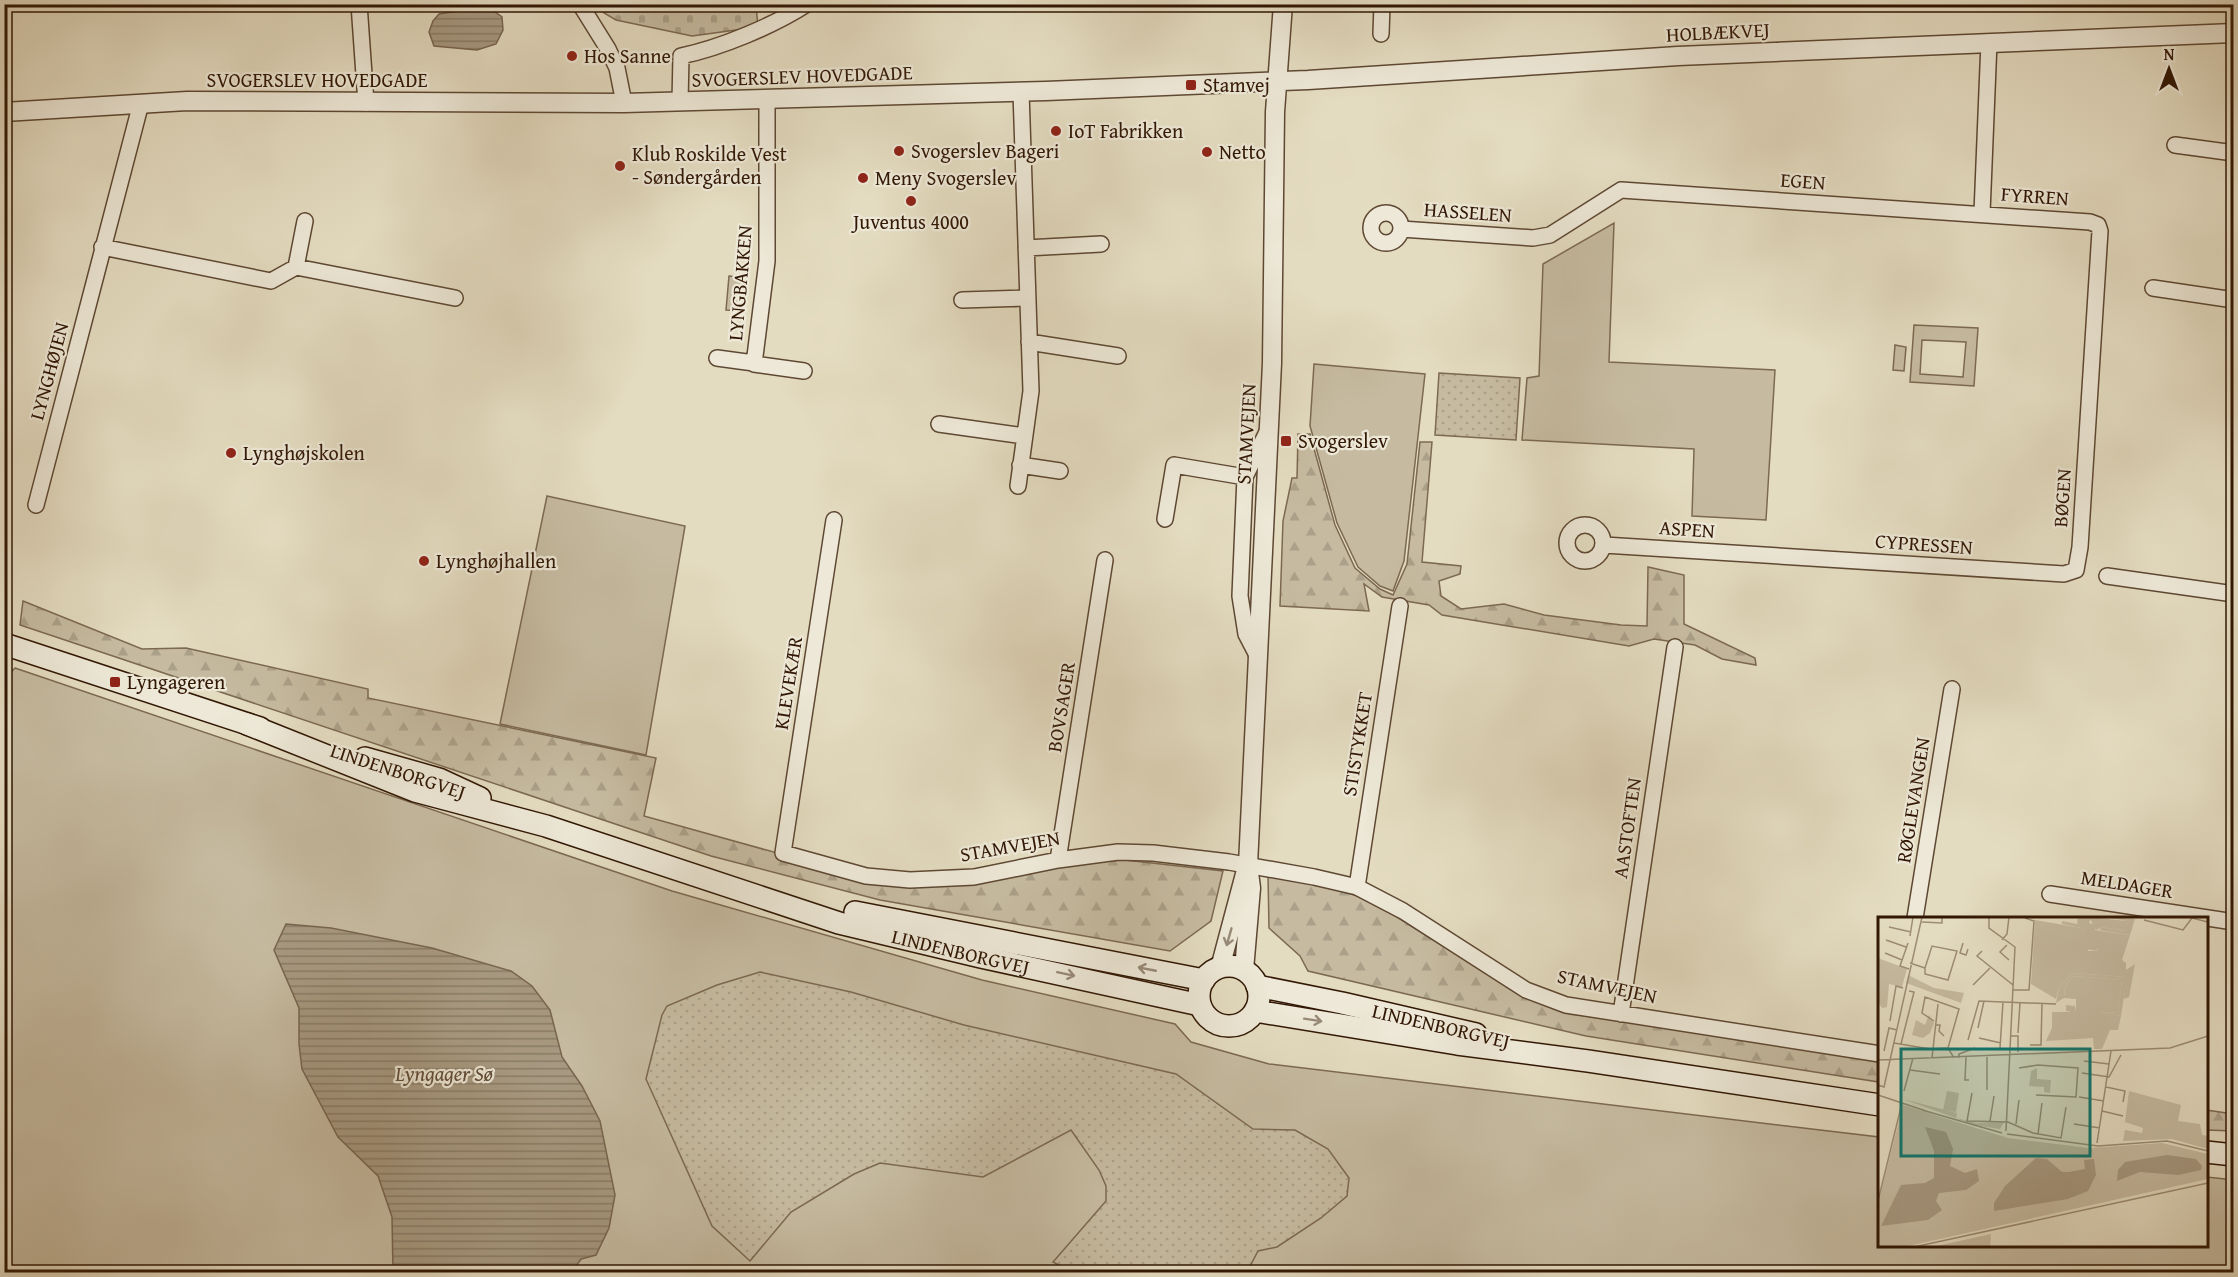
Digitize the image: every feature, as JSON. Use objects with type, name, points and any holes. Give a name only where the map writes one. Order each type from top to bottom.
[{"type":"main road","name":"LINDENBORGVEJ","points":[[5,645],[247,724],[439,780],[546,826],[839,922],[981,957],[1200,1005]]},
{"type":"main road","name":"LINDENBORGVEJ","points":[[725,886],[1212,974]]},
{"type":"main road","points":[[1232,966],[1250,978],[1259,994],[1255,1011],[1244,1022],[1230,1026],[1209,1018],[1200,1005],[1200,992],[1212,974],[1232,966]]},
{"type":"main road","name":"LINDENBORGVEJ","points":[[1250,978],[1342,1003],[1588,1061]]},
{"type":"main road","name":"LINDENBORGVEJ","points":[[1255,1011],[1457,1044],[1588,1061],[1878,1105]]},
{"type":"main road","points":[[2208,1152],[2234,1155]]},
{"type":"street","points":[[359,4],[366,103]]},
{"type":"street","points":[[580,4],[617,68],[624,104]]},
{"type":"street","points":[[680,102],[681,56],[699,52],[786,17],[807,4]]},
{"type":"street","name":"STAMVEJEN","points":[[1250,978],[1251,888],[1248,865],[1269,429],[1277,81],[1283,4]]},
{"type":"street","points":[[1381,34],[1382,4]]},
{"type":"street","name":"HOLBÆKVEJ","points":[[1277,81],[1678,56],[2234,33]]},
{"type":"street","name":"FYRREN","points":[[1989,42],[1982,213],[2090,222],[2098,225],[2100,231],[2095,309]]},
{"type":"street","name":"SVOGERSLEV HOVEDGADE","points":[[4,112],[187,101],[624,104],[1021,92],[1277,81]]},
{"type":"street","points":[[1018,486],[1031,391],[1021,92]]},
{"type":"street","name":"LYNGBAKKEN","points":[[754,363],[768,261],[767,98]]},
{"type":"street","name":"LYNGHØJEN","points":[[36,505],[141,103]]},
{"type":"street","points":[[2175,145],[2234,153]]},
{"type":"street","name":"EGEN","points":[[1533,238],[1550,235],[1621,190],[1982,213]]},
{"type":"street","points":[[296,267],[305,221]]},
{"type":"street","name":"HASSELEN","points":[[1401,229],[1533,238]]},
{"type":"street","points":[[1026,248],[1101,244]]},
{"type":"street","points":[[102,247],[272,281],[296,267],[455,298]]},
{"type":"street","points":[[2153,288],[2234,300]]},
{"type":"street","points":[[962,300],[1028,298]]},
{"type":"street","name":"BØGEN","points":[[2076,570],[2080,547],[2095,309]]},
{"type":"street","points":[[1029,342],[1118,356]]},
{"type":"street","name":"LYNGBAKKEN","points":[[717,358],[804,371]]},
{"type":"street","points":[[939,424],[1024,436]]},
{"type":"street","points":[[1258,657],[1246,634],[1240,596],[1245,477],[1269,429]]},
{"type":"street","points":[[1020,465],[1060,471]]},
{"type":"street","points":[[1165,519],[1174,465],[1245,477]]},
{"type":"street","name":"KLEVEKÆR","points":[[783,853],[834,520]]},
{"type":"street","name":"ASPEN","points":[[1604,545],[1768,555]]},
{"type":"street","name":"CYPRESSEN","points":[[1768,555],[2064,574],[2076,570]]},
{"type":"street","name":"BOVSAGER","points":[[1058,860],[1105,560]]},
{"type":"street","points":[[2107,576],[2234,594]]},
{"type":"street","name":"STISTYKKET","points":[[1357,887],[1400,606]]},
{"type":"street","name":"AASTOFTEN","points":[[1621,1014],[1675,647]]},
{"type":"street","name":"RØGLEVANGEN","points":[[1915,917],[1952,689]]},
{"type":"street","name":"STAMVEJEN","points":[[783,853],[866,876],[910,880],[974,877],[1058,860],[1118,852],[1153,853],[1248,865],[1314,877],[1357,887],[1403,911],[1526,990],[1566,1005],[1878,1054]]},
{"type":"street","name":"STAMVEJEN","points":[[1212,974],[1248,865]]},
{"type":"street","name":"MELDAGER","points":[[2050,894],[2207,917]]},
{"type":"street","name":"MELDAGER","points":[[2208,917],[2234,921]]},
{"type":"green space","points":[[596,5],[756,5],[758,27],[692,36],[616,20]]},
{"type":"green space","points":[[1614,223],[1609,362],[1775,370],[1766,520],[1692,516],[1694,449],[1522,440],[1527,378],[1539,376],[1543,264]]},
{"type":"green space","points":[[729,276],[746,278],[743,311],[726,310]]},
{"type":"green space","points":[[1914,325],[1978,328],[1974,386],[1910,382]],"holes":[[[1922,340],[1966,342],[1963,377],[1920,374]]]},
{"type":"green space","points":[[1895,345],[1906,347],[1904,371],[1893,370]]},
{"type":"green space","points":[[1314,364],[1425,374],[1404,561],[1393,591],[1380,586],[1358,567],[1337,523],[1310,426]]},
{"type":"green space","points":[[1439,373],[1520,378],[1516,440],[1435,435]]},
{"type":"green space","points":[[1298,434],[1310,434],[1335,525],[1355,568],[1380,589],[1393,595],[1407,564],[1420,442],[1432,442],[1422,562],[1461,566],[1460,574],[1439,581],[1441,596],[1461,609],[1504,604],[1544,615],[1647,626],[1648,567],[1684,575],[1684,624],[1755,658],[1756,665],[1722,659],[1695,645],[1654,639],[1629,646],[1442,615],[1429,605],[1382,597],[1364,584],[1369,611],[1280,606],[1283,521],[1292,478],[1297,478]]},
{"type":"green space","points":[[547,496],[685,526],[646,755],[500,724]]},
{"type":"green space","points":[[23,601],[142,649],[186,648],[368,689],[368,698],[656,758],[644,816],[885,883],[1057,864],[1125,860],[1223,871],[1211,921],[1170,951],[880,900],[711,856],[20,625]]},
{"type":"green space","points":[[15,668],[672,891],[982,980],[1175,1024],[1191,1042],[1269,1064],[1878,1137],[1878,1247],[2208,1247],[2208,1177],[2234,1180],[2233,1272],[5,1272],[4,689],[8,675]]},
{"type":"green space","points":[[1268,875],[1320,884],[1370,900],[1524,997],[1566,1013],[1878,1060],[1878,1082],[1586,1036],[1308,971],[1300,956],[1269,928]]},
{"type":"green space","points":[[760,972],[851,992],[964,1025],[1176,1074],[1253,1129],[1295,1130],[1328,1149],[1349,1178],[1347,1196],[1321,1218],[1277,1247],[1258,1251],[1247,1272],[1072,1272],[1053,1262],[1106,1201],[1106,1186],[1099,1170],[1071,1130],[983,1177],[880,1163],[854,1174],[791,1212],[750,1261],[712,1226],[646,1079],[662,1015],[667,1006],[717,985]]},
{"type":"green space","points":[[2208,1110],[2233,1114],[2233,1131],[2208,1130]]},
{"type":"water","points":[[487,6],[502,17],[503,30],[496,44],[477,50],[434,46],[429,32],[433,21],[439,14]]},
{"type":"water","name":"Lyngager Sø","points":[[286,924],[331,928],[432,948],[511,971],[532,986],[550,1010],[562,1057],[582,1086],[600,1121],[615,1195],[609,1228],[596,1255],[581,1259],[572,1272],[393,1272],[392,1217],[378,1176],[338,1137],[302,1069],[299,1008],[274,950]]},
{"type":"place","name":"Hos Sanne","points":[[572,56]]},
{"type":"place","name":"Stamvej","points":[[1191,85]]},
{"type":"place","name":"IoT Fabrikken","points":[[1056,131]]},
{"type":"place","name":"Svogerslev Bageri","points":[[899,151]]},
{"type":"place","name":"Netto","points":[[1207,152]]},
{"type":"place","name":"Klub Roskilde Vest - Søndergården","points":[[620,166]]},
{"type":"place","name":"Meny Svogerslev","points":[[863,178]]},
{"type":"place","name":"Juventus 4000","points":[[911,201]]},
{"type":"place","name":"Svogerslev","points":[[1286,441]]},
{"type":"place","name":"Lynghøjskolen","points":[[231,453]]},
{"type":"place","name":"Lynghøjhallen","points":[[424,561]]},
{"type":"place","name":"Lyngageren","points":[[115,682]]}]
